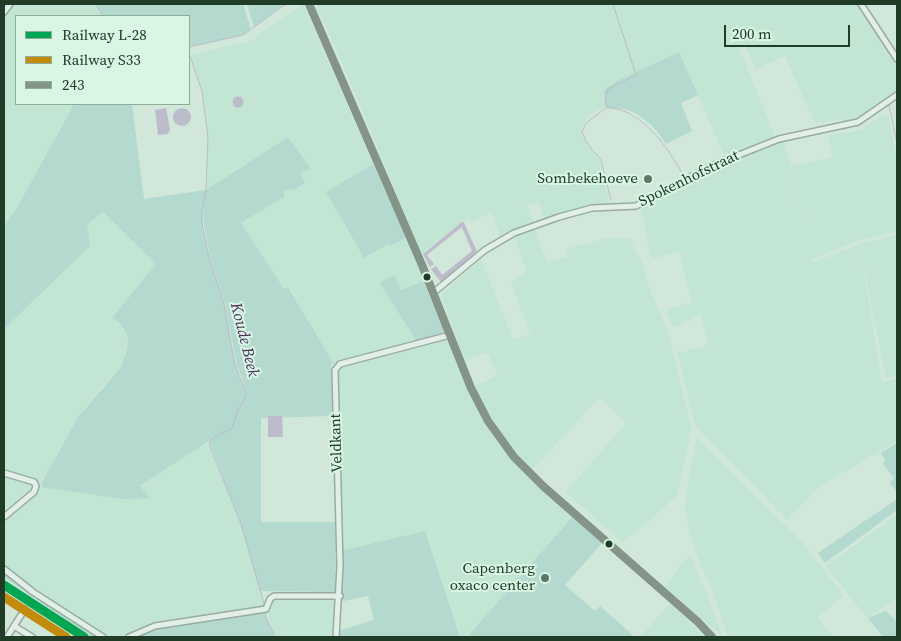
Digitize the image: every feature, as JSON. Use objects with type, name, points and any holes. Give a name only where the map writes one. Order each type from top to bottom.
[{"type":"street","points":[[4,12],[10,4]]},
{"type":"street","points":[[309,4],[478,403],[500,439],[514,457],[544,486],[698,622],[712,637]]},
{"type":"street","points":[[861,4],[897,59]]},
{"type":"street","name":"Spokenhofstraat","points":[[433,293],[485,250],[514,233],[559,216],[592,208],[636,206],[711,166],[779,139],[858,122],[897,95]]},
{"type":"street","name":"Veldkant","points":[[336,637],[340,596],[335,370],[340,364],[450,335]]},
{"type":"street","points":[[4,472],[34,482],[36,486],[34,492],[4,517]]},
{"type":"street","points":[[4,569],[33,592],[103,637]]},
{"type":"street","points":[[129,637],[155,626],[266,609],[270,599],[274,596],[340,596]]},
{"type":"street","points":[[7,637],[25,609]]},
{"type":"street","points":[[14,626],[32,637]]},
{"type":"green space","points":[[10,4],[96,4],[102,15],[15,15],[15,105],[73,105],[18,206],[4,226],[4,12]]},
{"type":"green space","points":[[303,4],[373,164],[326,192],[364,258],[388,243],[391,246],[406,237],[423,281],[401,290],[417,342],[334,364],[289,287],[284,289],[241,223],[284,197],[284,192],[291,187],[293,191],[305,184],[299,174],[310,168],[287,137],[206,190],[207,131],[202,91],[190,56],[251,41]]},
{"type":"green space","points":[[316,4],[858,4],[897,65],[897,91],[862,118],[844,123],[842,119],[815,123],[785,56],[756,69],[745,45],[739,48],[775,137],[724,155],[679,52],[617,81],[603,97],[605,107],[589,115],[583,124],[581,134],[600,162],[609,203],[544,219],[538,201],[527,205],[534,223],[501,238],[491,213],[471,221],[469,216],[421,254],[353,88]]},
{"type":"green space","points":[[888,114],[897,159],[897,231],[856,241],[811,260],[812,263],[860,244],[897,235],[897,375],[886,378],[860,247],[882,383],[897,379],[897,441],[817,488],[787,520],[695,425],[678,353],[708,345],[701,314],[674,327],[666,310],[692,302],[679,252],[651,259],[641,207],[695,176],[784,140],[806,234],[791,166],[832,157],[828,136],[861,130],[883,115]]},
{"type":"green space","points":[[103,212],[156,264],[112,318],[123,325],[128,332],[125,358],[121,367],[105,383],[78,417],[42,482],[42,487],[149,498],[140,487],[204,444],[209,444],[241,524],[266,609],[129,637],[109,637],[35,589],[4,565],[4,329],[89,246],[87,225]]},
{"type":"green space","points":[[534,228],[547,263],[567,257],[565,249],[608,238],[629,238],[642,262],[647,283],[667,329],[691,427],[689,442],[677,495],[654,517],[622,542],[566,492],[626,423],[600,397],[532,470],[508,443],[487,411],[475,386],[498,375],[487,352],[465,360],[441,295],[481,259],[513,340],[530,334],[511,282],[527,272],[514,236]]},
{"type":"green space","points":[[450,335],[478,403],[514,457],[575,513],[467,637],[460,637],[425,531],[340,551],[336,367]]},
{"type":"green space","points":[[697,437],[801,541],[844,596],[817,617],[833,637],[728,637],[713,592],[694,549],[685,510],[686,491]]},
{"type":"green space","points":[[897,515],[897,598],[867,618],[826,566]]},
{"type":"green space","points":[[690,554],[712,608],[722,636],[665,587]]},
{"type":"green space","points":[[275,598],[336,598],[331,637],[277,637],[268,618],[270,605]]},
{"type":"green space","points":[[671,603],[698,630],[704,637],[640,637]]},
{"type":"shaded area","points":[[96,4],[243,4],[251,29],[243,35],[190,47],[190,15],[102,15]]},
{"type":"shaded area","points":[[247,4],[285,4],[254,27]]},
{"type":"shaded area","points":[[679,52],[698,95],[681,103],[692,131],[666,144],[654,127],[637,114],[624,109],[605,107],[604,90],[617,81]]},
{"type":"shaded area","points":[[238,96],[244,102],[238,108],[232,102]]},
{"type":"shaded area","points":[[73,105],[132,105],[144,199],[206,190],[288,137],[310,168],[300,174],[305,183],[293,191],[291,188],[284,192],[284,197],[241,223],[284,289],[288,287],[334,364],[331,365],[333,416],[261,418],[261,522],[335,522],[336,592],[260,591],[241,524],[209,441],[140,486],[150,498],[122,499],[42,487],[42,482],[78,417],[121,367],[128,339],[124,328],[112,318],[156,264],[103,212],[87,225],[90,246],[4,329],[4,226],[18,206]],"holes":[[[203,219],[210,258],[225,303],[237,366],[248,394],[242,383],[235,361],[227,314],[208,253],[205,241]]]},
{"type":"shaded area","points":[[166,108],[170,130],[168,134],[158,135],[155,110]]},
{"type":"shaded area","points":[[182,108],[190,113],[191,117],[186,125],[182,126],[174,121],[173,117],[178,109]]},
{"type":"shaded area","points":[[373,164],[406,237],[391,246],[388,244],[364,258],[326,192]]},
{"type":"shaded area","points":[[463,221],[477,251],[441,282],[431,269],[436,266],[442,275],[472,251],[462,227],[427,255],[434,264],[430,267],[423,254]]},
{"type":"shaded area","points":[[394,275],[401,290],[423,281],[445,333],[443,335],[417,342],[380,283]]},
{"type":"shaded area","points":[[268,416],[282,416],[283,437],[268,437]]},
{"type":"shaded area","points":[[897,443],[897,494],[890,482],[894,478],[883,464],[885,461],[881,453]]},
{"type":"shaded area","points":[[897,499],[897,510],[825,563],[818,553]]},
{"type":"shaded area","name":"Capenberg oxaco center","points":[[573,516],[603,542],[565,585],[595,611],[600,606],[635,637],[467,637]]},
{"type":"shaded area","points":[[425,531],[460,637],[336,637],[337,631],[374,620],[368,596],[339,602],[340,551]]},
{"type":"shaded area","points":[[4,565],[35,589],[109,637],[91,637],[4,577]]},
{"type":"shaded area","points":[[266,609],[266,618],[276,637],[131,637],[142,630]]},
{"type":"shaded area","points":[[886,611],[897,622],[897,637],[883,637],[868,618]]},
{"type":"waterway","name":"Koude Beek","points":[[96,4],[102,15]]},
{"type":"waterway","points":[[190,47],[243,35],[286,4]]},
{"type":"waterway","points":[[607,107],[605,99],[608,89],[636,75],[613,4]]},
{"type":"waterway","name":"Koude Beek","points":[[190,56],[202,91],[208,138],[206,190],[201,218],[209,258],[224,304],[235,366],[247,394],[238,410],[232,428],[213,438],[209,444],[241,524],[265,607]]},
{"type":"waterway","points":[[889,105],[897,143]]},
{"type":"waterway","points":[[608,107],[632,115],[653,132],[683,175]]},
{"type":"waterway","points":[[606,108],[586,123],[582,132],[587,143],[601,160],[611,200]]},
{"type":"waterway","name":"Koude Beek","points":[[266,610],[266,618],[276,637]]},
{"type":"railway","points":[[4,583],[43,611]]},
{"type":"rail line","name":"L-28","points":[[4,585],[84,637]]},
{"type":"rail line","name":"S33","points":[[4,597],[66,637]]},
{"type":"transit line","name":"243","points":[[309,4],[422,265],[471,388],[488,421],[514,457],[543,486],[698,622],[712,637]]},
{"type":"place","name":"Sombekehoeve","points":[[648,179]]},
{"type":"place","name":"Capenberg oxaco center","points":[[545,578]]}]
